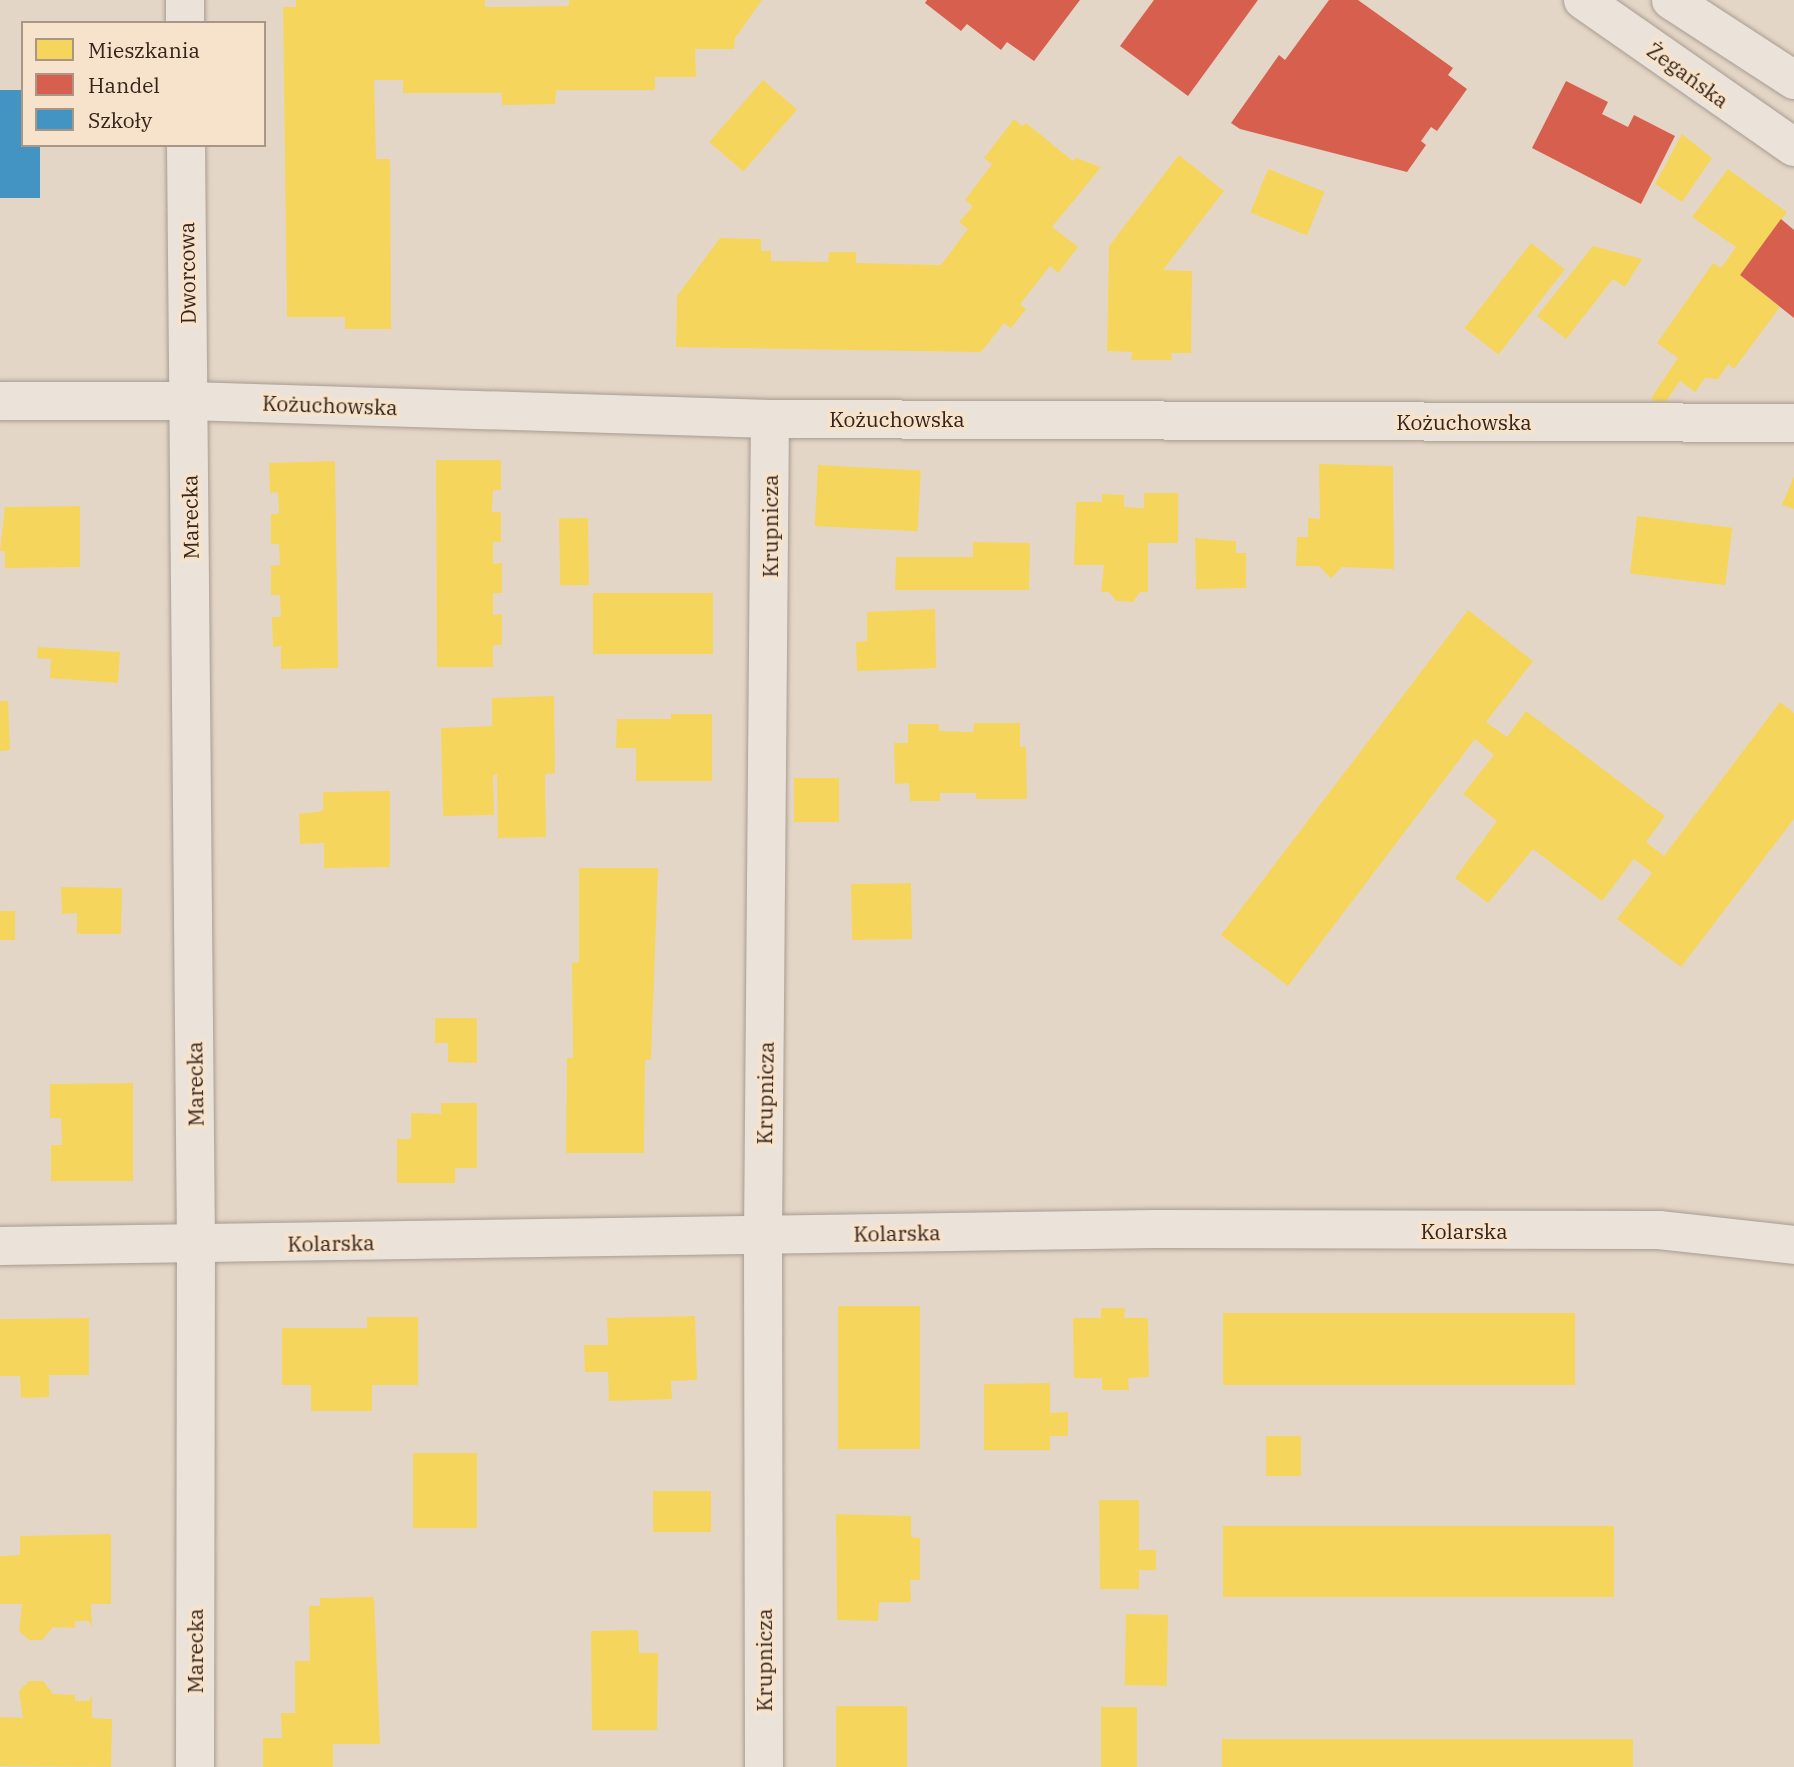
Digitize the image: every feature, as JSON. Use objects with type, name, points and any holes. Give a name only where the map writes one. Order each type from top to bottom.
[{"type":"street","points":[[185,0],[185,21]]},
{"type":"street","name":"Żegańska","points":[[1583,0],[1794,147]]},
{"type":"street","points":[[1671,0],[1794,80]]},
{"type":"street","name":"Dworcowa","points":[[186,147],[189,401]]},
{"type":"street","name":"Kożuchowska","points":[[0,401],[189,401],[770,419],[1794,424]]},
{"type":"street","name":"Marecka","points":[[189,401],[196,1245],[195,1767]]},
{"type":"street","name":"Krupnicza","points":[[764,1767],[763,1235],[770,419]]},
{"type":"street","name":"Kolarska","points":[[0,1246],[1156,1229],[1659,1230],[1794,1245]]},
{"type":"building: Mieszkania","points":[[296,0],[485,0],[485,7],[569,6],[569,0],[762,0],[735,38],[734,49],[695,49],[696,77],[655,77],[655,90],[556,90],[555,104],[502,105],[502,93],[403,93],[403,80],[374,80],[376,159],[390,159],[391,329],[345,329],[345,317],[287,317],[283,7],[296,7]]},
{"type":"building: Mieszkania","points":[[763,80],[797,110],[743,171],[709,142]]},
{"type":"building: Mieszkania","points":[[1014,119],[1022,126],[1026,123],[1073,161],[1076,158],[1101,167],[1052,227],[1078,247],[1058,273],[1050,266],[1020,304],[1026,309],[1011,328],[1004,323],[981,352],[676,347],[677,296],[720,238],[761,239],[761,251],[771,251],[771,261],[828,262],[829,252],[856,252],[856,263],[941,265],[968,229],[959,222],[973,206],[965,200],[992,164],[984,158]]},
{"type":"building: Mieszkania","points":[[1682,134],[1712,158],[1682,202],[1655,184]]},
{"type":"building: Mieszkania","points":[[1179,155],[1224,191],[1163,270],[1192,271],[1191,353],[1171,353],[1172,360],[1131,360],[1132,352],[1107,351],[1109,246]]},
{"type":"building: Mieszkania","points":[[1268,169],[1325,192],[1307,235],[1250,213]]},
{"type":"building: Mieszkania","points":[[1728,169],[1787,212],[1740,275],[1780,307],[1734,369],[1728,364],[1718,379],[1705,378],[1695,392],[1680,381],[1666,401],[1656,402],[1651,398],[1678,358],[1657,343],[1713,263],[1721,268],[1736,247],[1692,217]]},
{"type":"building: Mieszkania","points":[[1531,243],[1565,269],[1498,355],[1465,328]]},
{"type":"building: Mieszkania","points":[[1593,246],[1642,259],[1625,287],[1613,279],[1566,339],[1537,316]]},
{"type":"building: Mieszkania","points":[[436,460],[501,460],[501,490],[493,490],[492,512],[501,512],[501,542],[493,542],[493,564],[502,563],[502,593],[493,593],[493,615],[502,614],[502,645],[493,645],[493,667],[437,667]]},
{"type":"building: Mieszkania","points":[[335,461],[338,668],[281,669],[281,646],[273,647],[272,617],[281,617],[280,595],[271,595],[271,566],[280,565],[279,544],[271,544],[271,514],[279,514],[278,492],[270,493],[269,463]]},
{"type":"building: Mieszkania","points":[[1319,464],[1393,466],[1394,569],[1342,567],[1331,578],[1319,566],[1296,566],[1297,537],[1308,537],[1308,518],[1320,519]]},
{"type":"building: Mieszkania","points":[[818,465],[921,470],[918,531],[815,526]]},
{"type":"building: Mieszkania","points":[[1794,476],[1794,509],[1782,505]]},
{"type":"building: Mieszkania","points":[[1144,493],[1178,493],[1178,543],[1148,543],[1148,592],[1140,592],[1133,602],[1116,601],[1109,592],[1101,592],[1104,565],[1074,565],[1076,502],[1102,502],[1102,494],[1124,495],[1124,507],[1144,508]]},
{"type":"building: Mieszkania","points":[[80,506],[80,567],[5,568],[5,551],[0,551],[5,507]]},
{"type":"building: Mieszkania","points":[[1637,516],[1732,528],[1725,585],[1630,574]]},
{"type":"building: Mieszkania","points":[[588,518],[589,585],[560,585],[559,519]]},
{"type":"building: Mieszkania","points":[[1195,538],[1236,541],[1236,553],[1246,553],[1246,588],[1196,589]]},
{"type":"building: Mieszkania","points":[[973,542],[1030,543],[1029,590],[895,590],[896,557],[973,557]]},
{"type":"building: Mieszkania","points":[[593,593],[713,593],[713,654],[593,654]]},
{"type":"building: Mieszkania","points":[[935,609],[936,668],[857,671],[856,642],[867,641],[867,612]]},
{"type":"building: Mieszkania","points":[[1468,610],[1533,661],[1486,722],[1507,737],[1526,711],[1665,816],[1646,842],[1664,856],[1780,702],[1794,713],[1794,819],[1681,967],[1617,919],[1652,873],[1634,859],[1602,901],[1533,849],[1488,903],[1455,878],[1497,821],[1463,794],[1494,755],[1475,739],[1288,986],[1221,935]]},
{"type":"building: Mieszkania","points":[[38,647],[120,652],[118,683],[50,678],[51,659],[37,658]]},
{"type":"building: Mieszkania","points":[[554,696],[555,773],[545,774],[546,837],[498,838],[497,774],[493,775],[494,815],[443,816],[441,728],[492,726],[492,698]]},
{"type":"building: Mieszkania","points":[[0,701],[8,701],[10,750],[0,751]]},
{"type":"building: Mieszkania","points":[[671,714],[712,714],[712,781],[636,781],[636,748],[616,748],[617,719],[671,719]]},
{"type":"building: Mieszkania","points":[[974,723],[1020,723],[1020,747],[1026,747],[1027,799],[976,799],[976,793],[940,793],[940,801],[910,801],[909,783],[895,784],[894,743],[908,743],[908,724],[939,724],[939,731],[973,732]]},
{"type":"building: Mieszkania","points":[[794,778],[839,778],[839,822],[794,822]]},
{"type":"building: Mieszkania","points":[[390,791],[390,867],[324,868],[324,843],[300,844],[299,814],[323,811],[323,792]]},
{"type":"building: Mieszkania","points":[[579,868],[658,868],[651,1060],[645,1060],[644,1153],[566,1153],[567,1058],[573,1058],[572,963],[579,962]]},
{"type":"building: Mieszkania","points":[[911,883],[912,939],[852,940],[851,884]]},
{"type":"building: Mieszkania","points":[[61,887],[122,888],[121,934],[77,934],[77,913],[62,914]]},
{"type":"building: Mieszkania","points":[[0,911],[15,911],[15,940],[0,940]]},
{"type":"building: Mieszkania","points":[[435,1018],[477,1018],[477,1063],[448,1062],[448,1043],[435,1043]]},
{"type":"building: Mieszkania","points":[[133,1083],[133,1181],[51,1181],[51,1145],[62,1145],[61,1118],[50,1118],[50,1084]]},
{"type":"building: Mieszkania","points":[[441,1103],[477,1103],[477,1168],[455,1168],[455,1183],[397,1183],[397,1139],[411,1139],[411,1113],[441,1114]]},
{"type":"building: Mieszkania","points":[[838,1306],[920,1306],[920,1449],[838,1449]]},
{"type":"building: Mieszkania","points":[[1101,1308],[1125,1308],[1124,1318],[1148,1318],[1149,1377],[1128,1378],[1129,1390],[1102,1390],[1102,1378],[1074,1378],[1073,1318],[1101,1318]]},
{"type":"building: Mieszkania","points":[[1223,1313],[1575,1313],[1575,1385],[1223,1385]]},
{"type":"building: Mieszkania","points":[[695,1316],[697,1380],[671,1381],[672,1399],[609,1401],[608,1372],[585,1372],[584,1345],[608,1345],[607,1318]]},
{"type":"building: Mieszkania","points":[[367,1317],[418,1317],[418,1385],[372,1385],[372,1411],[311,1411],[311,1385],[282,1385],[282,1328],[367,1328]]},
{"type":"building: Mieszkania","points":[[89,1318],[89,1375],[49,1375],[49,1397],[21,1398],[20,1376],[0,1376],[0,1319]]},
{"type":"building: Mieszkania","points":[[1050,1383],[1050,1413],[1068,1412],[1068,1436],[1050,1436],[1050,1450],[984,1450],[984,1384]]},
{"type":"building: Mieszkania","points":[[1266,1436],[1301,1436],[1301,1476],[1266,1476]]},
{"type":"building: Mieszkania","points":[[413,1453],[477,1453],[477,1528],[413,1528]]},
{"type":"building: Mieszkania","points":[[653,1491],[711,1491],[711,1532],[653,1532]]},
{"type":"building: Mieszkania","points":[[1099,1500],[1139,1500],[1139,1550],[1156,1550],[1156,1570],[1139,1570],[1139,1589],[1100,1589]]},
{"type":"building: Mieszkania","points":[[836,1514],[911,1516],[911,1537],[920,1538],[920,1580],[910,1580],[911,1602],[879,1602],[878,1621],[837,1620]]},
{"type":"building: Mieszkania","points":[[1223,1526],[1614,1526],[1614,1597],[1223,1597]]},
{"type":"building: Mieszkania","points":[[111,1534],[111,1604],[91,1604],[92,1628],[89,1621],[75,1621],[75,1628],[53,1627],[42,1640],[29,1640],[19,1631],[22,1604],[0,1604],[0,1556],[20,1555],[20,1536]]},
{"type":"building: Mieszkania","points":[[374,1597],[380,1744],[333,1744],[333,1767],[263,1767],[263,1738],[282,1738],[281,1713],[295,1713],[295,1661],[310,1661],[309,1606],[320,1606],[320,1598]]},
{"type":"building: Mieszkania","points":[[1126,1614],[1168,1615],[1167,1686],[1125,1685]]},
{"type":"building: Mieszkania","points":[[638,1630],[639,1653],[658,1653],[657,1730],[592,1730],[591,1631]]},
{"type":"building: Mieszkania","points":[[29,1681],[43,1681],[53,1694],[75,1695],[75,1701],[89,1701],[92,1695],[92,1718],[112,1719],[111,1767],[0,1766],[0,1717],[23,1718],[19,1691]]},
{"type":"building: Mieszkania","points":[[836,1706],[907,1706],[907,1767],[836,1767]]},
{"type":"building: Mieszkania","points":[[1101,1707],[1137,1707],[1137,1767],[1101,1767]]},
{"type":"building: Mieszkania","points":[[1222,1739],[1633,1739],[1633,1767],[1222,1767]]},
{"type":"building: Handel","points":[[927,0],[1080,0],[1034,61],[1007,42],[1001,50],[967,24],[961,31],[925,3]]},
{"type":"building: Handel","points":[[1154,0],[1258,0],[1188,96],[1120,46]]},
{"type":"building: Handel","points":[[1329,0],[1358,0],[1453,68],[1448,75],[1467,89],[1437,131],[1431,127],[1421,141],[1426,145],[1407,172],[1240,129],[1231,123],[1279,55],[1285,60]]},
{"type":"building: Handel","points":[[1566,81],[1608,102],[1602,114],[1628,127],[1634,115],[1675,136],[1641,204],[1532,148]]},
{"type":"building: Handel","points":[[1781,219],[1794,230],[1794,318],[1740,275]]},
{"type":"building: Szkoły","points":[[0,90],[21,90],[21,147],[40,147],[40,198],[0,198]]}]
